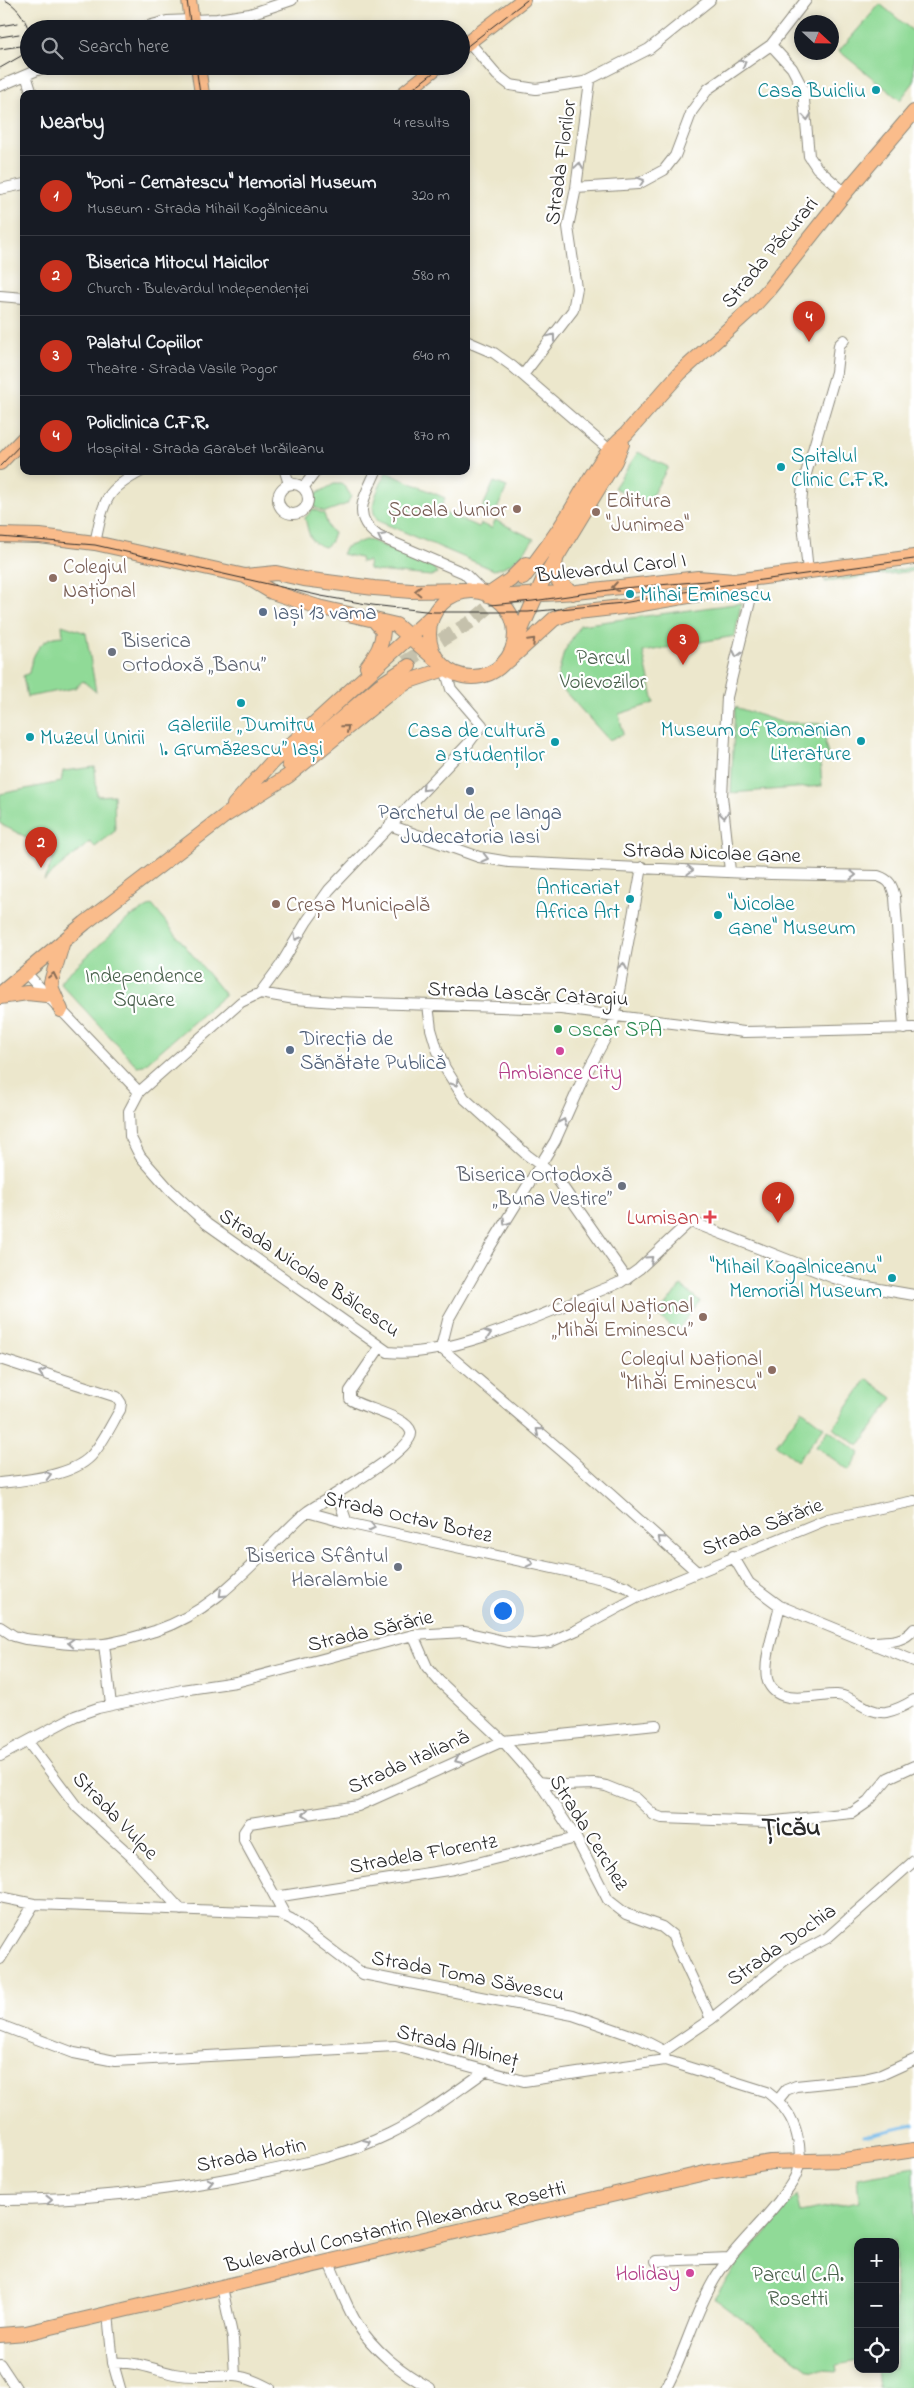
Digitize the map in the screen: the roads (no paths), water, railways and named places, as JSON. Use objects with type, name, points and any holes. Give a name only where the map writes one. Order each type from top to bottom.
[{"type":"main road","points":[[189,0],[192,20]]},
{"type":"main road","points":[[470,41],[523,0]]},
{"type":"main road","points":[[199,75],[201,90]]},
{"type":"main road","points":[[408,90],[427,75]]},
{"type":"main road","name":"Strada Păcurari","points":[[618,441],[680,374],[752,308],[845,193],[914,112]]},
{"type":"main road","points":[[244,576],[272,592],[318,607],[396,625],[409,638],[454,674],[470,678],[494,672],[510,654],[536,595],[557,556],[615,461],[618,441]]},
{"type":"main road","points":[[525,580],[594,473],[618,441]]},
{"type":"main road","points":[[488,595],[510,580],[527,562],[591,463],[618,441]]},
{"type":"main road","points":[[0,463],[20,442]]},
{"type":"main road","points":[[0,535],[40,536],[95,543],[244,576],[276,574],[374,588],[411,591],[467,590],[488,595],[509,613],[514,627],[513,647]]},
{"type":"main road","points":[[557,556],[553,573],[563,586],[573,592]]},
{"type":"main road","name":"Bulevardul Carol I","points":[[488,595],[536,595],[698,578],[734,581],[914,557]]},
{"type":"main road","name":"Bulevardul Carol I","points":[[494,672],[527,647],[554,619],[569,612],[630,606],[700,594],[734,581]]},
{"type":"main road","points":[[249,796],[273,761],[409,638],[432,616],[445,600],[467,590]]},
{"type":"main road","points":[[432,616],[429,628],[431,647],[443,666]]},
{"type":"main road","points":[[350,690],[379,651],[383,642],[383,630],[373,619]]},
{"type":"main road","points":[[0,995],[63,940],[249,796],[337,714],[407,664]]},
{"type":"main road","points":[[249,796],[288,776],[394,690],[443,666]]},
{"type":"main road","points":[[61,1010],[52,988],[52,982],[63,940]]},
{"type":"main road","points":[[0,995],[27,993],[46,995]]},
{"type":"main road","name":"Bulevardul Constantin Alexandru Rosetti","points":[[0,2335],[26,2333],[710,2172],[744,2166],[800,2161],[844,2160],[914,2150]]},
{"type":"street","points":[[219,20],[250,14],[292,0]]},
{"type":"street","name":"Strada Florilor","points":[[523,375],[573,310],[577,299],[568,228],[576,188],[590,81],[650,49],[710,0]]},
{"type":"street","points":[[576,188],[638,184],[664,170],[675,156],[692,111],[708,89],[771,45],[806,0]]},
{"type":"street","points":[[771,45],[792,68],[803,89],[810,156],[817,168],[845,193]]},
{"type":"street","points":[[470,50],[497,75],[510,84],[536,89],[590,81]]},
{"type":"street","points":[[0,86],[26,75],[31,90]]},
{"type":"street","points":[[0,189],[20,185]]},
{"type":"street","points":[[0,296],[20,298]]},
{"type":"street","points":[[808,571],[801,504],[803,484],[836,372],[839,345],[844,340]]},
{"type":"street","points":[[470,342],[480,345],[494,353],[618,441]]},
{"type":"street","points":[[95,543],[110,493],[119,483],[134,475]]},
{"type":"street","points":[[286,475],[289,484]]},
{"type":"street","points":[[303,488],[313,475]]},
{"type":"street","points":[[374,475],[362,508],[361,517],[369,530],[378,536],[464,573],[488,595]]},
{"type":"street","points":[[289,484],[296,484],[303,488],[308,496],[306,506],[299,512],[289,514],[281,508],[278,499],[281,490],[289,484]]},
{"type":"street","points":[[730,871],[722,796],[727,697],[751,596],[749,579]]},
{"type":"street","points":[[25,972],[139,1092],[240,1002],[260,993],[280,966],[307,921],[329,890],[468,744],[482,725],[451,689],[443,666]]},
{"type":"street","name":"Strada Nicolae Gane","points":[[391,823],[395,827],[428,840],[494,860],[542,865],[878,876],[886,879],[892,886],[895,898],[909,1028]]},
{"type":"street","points":[[642,867],[613,1024],[580,1086],[556,1140],[488,1250],[448,1320],[442,1348],[570,1458],[697,1572]]},
{"type":"street","name":"Strada Lascăr Catargiu","points":[[260,993],[305,1000],[561,1009],[614,1014],[744,1032],[909,1028]]},
{"type":"street","points":[[428,1005],[431,1029],[445,1068],[464,1098],[541,1166],[555,1176],[627,1279],[677,1233],[692,1222],[834,1278],[856,1285],[914,1295]]},
{"type":"street","name":"Strada Nicolae Bălcescu","points":[[139,1092],[129,1111],[130,1136],[140,1156],[169,1189],[207,1224],[388,1352],[398,1353],[442,1348],[503,1329],[627,1279]]},
{"type":"street","name":"Strada Octav Botez","points":[[307,1512],[388,1460],[410,1440],[412,1433],[409,1428],[382,1411],[355,1403],[350,1398],[350,1391],[380,1348]]},
{"type":"street","points":[[0,1359],[117,1397],[121,1403],[120,1410],[90,1457],[75,1468],[38,1478],[0,1483]]},
{"type":"street","points":[[337,1494],[347,1522]]},
{"type":"street","name":"Strada Sărărie","points":[[0,1756],[75,1716],[111,1705],[182,1690],[236,1682],[413,1635],[465,1632],[508,1642],[534,1644],[550,1642],[577,1630],[640,1596],[733,1556],[828,1519],[914,1501]]},
{"type":"street","points":[[0,1627],[14,1636],[25,1639],[104,1644],[155,1631],[186,1618],[215,1600],[307,1512]]},
{"type":"street","name":"Strada Octav Botez","points":[[307,1512],[607,1580],[629,1588],[640,1596]]},
{"type":"street","points":[[733,1556],[749,1584],[780,1606],[914,1661]]},
{"type":"street","points":[[780,1606],[766,1669],[769,1684],[774,1691],[786,1697],[846,1697],[863,1708],[875,1712],[896,1709],[914,1700]]},
{"type":"street","points":[[869,1642],[897,1641],[910,1634],[914,1629]]},
{"type":"street","name":"Strada Cerchez","points":[[413,1635],[427,1667],[439,1682],[503,1741],[539,1782],[576,1838],[608,1900],[613,1906],[626,1914],[662,1927],[672,1935],[711,2019]]},
{"type":"street","points":[[104,1644],[111,1705]]},
{"type":"street","name":"Strada Italiană","points":[[285,1915],[244,1840],[244,1832],[250,1822],[358,1806],[503,1741],[656,1725]]},
{"type":"street","name":"Strada Vulpe","points":[[28,1742],[77,1807],[131,1856],[181,1910]]},
{"type":"street","points":[[539,1782],[557,1785],[595,1784],[606,1786],[636,1798],[654,1815],[662,1818],[766,1822],[852,1813],[868,1802],[888,1778],[914,1766]]},
{"type":"street","name":"Stradela Florentz","points":[[275,1897],[454,1869],[576,1838]]},
{"type":"street","name":"Strada Dochia","points":[[665,2055],[785,1960],[827,1938],[914,1861]]},
{"type":"street","points":[[0,1897],[34,1904],[278,1913],[285,1915]]},
{"type":"street","points":[[0,1959],[34,1904]]},
{"type":"street","name":"Strada Toma Săvescu","points":[[285,1915],[363,1974],[573,2015],[638,2038],[665,2055]]},
{"type":"street","name":"Strada Albineț","points":[[0,2025],[74,2053],[109,2060],[388,2046],[403,2047],[524,2081],[665,2055],[755,2088],[778,2100],[791,2117],[796,2130],[800,2161]]},
{"type":"street","points":[[778,2100],[786,2090],[796,2086],[864,2079],[881,2075],[914,2060]]},
{"type":"street","name":"Strada Hotin","points":[[0,2200],[68,2200],[191,2186],[307,2163],[352,2150],[389,2134],[422,2116],[487,2070]]},
{"type":"street","points":[[666,2388],[682,2356],[706,2293],[729,2258],[760,2225],[786,2191],[795,2178],[800,2161]]},
{"type":"street","points":[[656,2261],[729,2258]]},
{"type":"street","points":[[329,2263],[352,2314],[372,2344],[406,2372],[430,2388]]},
{"type":"street","points":[[222,2287],[233,2338],[235,2376]]},
{"type":"street","points":[[108,2314],[113,2363],[120,2388]]},
{"type":"street","points":[[113,2363],[128,2362],[174,2374],[192,2376],[235,2376],[256,2381],[270,2388]]},
{"type":"street","points":[[0,2364],[16,2388]]},
{"type":"waterway","points":[[864,2136],[914,2125]]},
{"type":"tunnel","points":[[405,662],[471,622],[523,578]]},
{"type":"tram line","points":[[5,0],[20,13],[24,20]]},
{"type":"tram line","points":[[187,0],[190,20]]},
{"type":"tram line","points":[[470,44],[527,0]]},
{"type":"tram line","points":[[0,26],[18,23]]},
{"type":"tram line","points":[[0,37],[19,34]]},
{"type":"tram line","points":[[0,49],[20,46]]},
{"type":"tram line","points":[[0,68],[20,57]]},
{"type":"tram line","points":[[197,75],[199,90]]},
{"type":"tram line","points":[[411,90],[430,75]]},
{"type":"tram line","points":[[0,466],[20,445]]},
{"type":"tram line","points":[[0,537],[95,545],[321,596],[372,605],[434,612],[528,612],[623,603],[718,586],[914,559]]},
{"type":"tram line","points":[[490,605],[623,588],[718,580]]},
{"type":"place","name":"Casa Buicliu","points":[[876,90]]},
{"type":"place","name":"Policlinica C.F.R.","points":[[809,342]]},
{"type":"place","name":"Spitalul Clinic C.F.R.","points":[[781,467]]},
{"type":"place","name":"Școala Junior","points":[[517,509]]},
{"type":"place","name":"Editura \"Junimea\"","points":[[596,512]]},
{"type":"place","name":"Colegiul Național","points":[[53,578]]},
{"type":"place","name":"Mihai Eminescu","points":[[630,594]]},
{"type":"place","name":"Iași 13 vama","points":[[263,612]]},
{"type":"place","name":"Biserica Ortodoxă „Banu”","points":[[112,652]]},
{"type":"place","name":"Palatul Copiilor","points":[[683,665]]},
{"type":"place","name":"Galeriile „Dumitru I. Grumăzescu” Iași","points":[[241,703]]},
{"type":"place","name":"Muzeul Unirii","points":[[30,737]]},
{"type":"place","name":"Museum of Romanian Literature","points":[[861,741]]},
{"type":"place","name":"Casa de cultură a studenților","points":[[555,742]]},
{"type":"place","name":"Parchetul de pe langa Judecatoria Iasi","points":[[470,791]]},
{"type":"place","name":"Biserica Mitocul Maicilor","points":[[41,868]]},
{"type":"place","name":"Anticariat Africa Art","points":[[630,899]]},
{"type":"place","name":"Creșa Municipală","points":[[276,904]]},
{"type":"place","name":"\"Nicolae Gane\" Museum","points":[[718,915]]},
{"type":"place","name":"Oscar SPA","points":[[558,1029]]},
{"type":"place","name":"Direcția de Sănătate Publică","points":[[290,1050]]},
{"type":"place","name":"Ambiance City","points":[[560,1051]]},
{"type":"place","name":"Biserica Ortodoxă „Buna Vestire”","points":[[622,1186]]},
{"type":"place","name":"Lumisan","points":[[710,1217]]},
{"type":"place","name":"\"Poni - Cernatescu\" Memorial Museum","points":[[778,1223]]},
{"type":"place","name":"\"Mihail Kogalniceanu\" Memorial Museum","points":[[892,1278]]},
{"type":"place","name":"Colegiul Național „Mihai Eminescu”","points":[[703,1317]]},
{"type":"place","name":"Colegiul Național \"Mihai Eminescu\"","points":[[772,1370]]},
{"type":"place","name":"Biserica Sfântul Haralambie","points":[[398,1567]]},
{"type":"place","name":"Holiday","points":[[690,2273]]},
{"type":"district","name":"Țicău","points":[[791,1826]]},
{"type":"park label","name":"Parcul Voievozilor","points":[[603,669]]},
{"type":"park label","name":"Independence Square","points":[[144,987]]},
{"type":"park label","name":"Parcul C.A. Rosetti","points":[[798,2286]]}]
